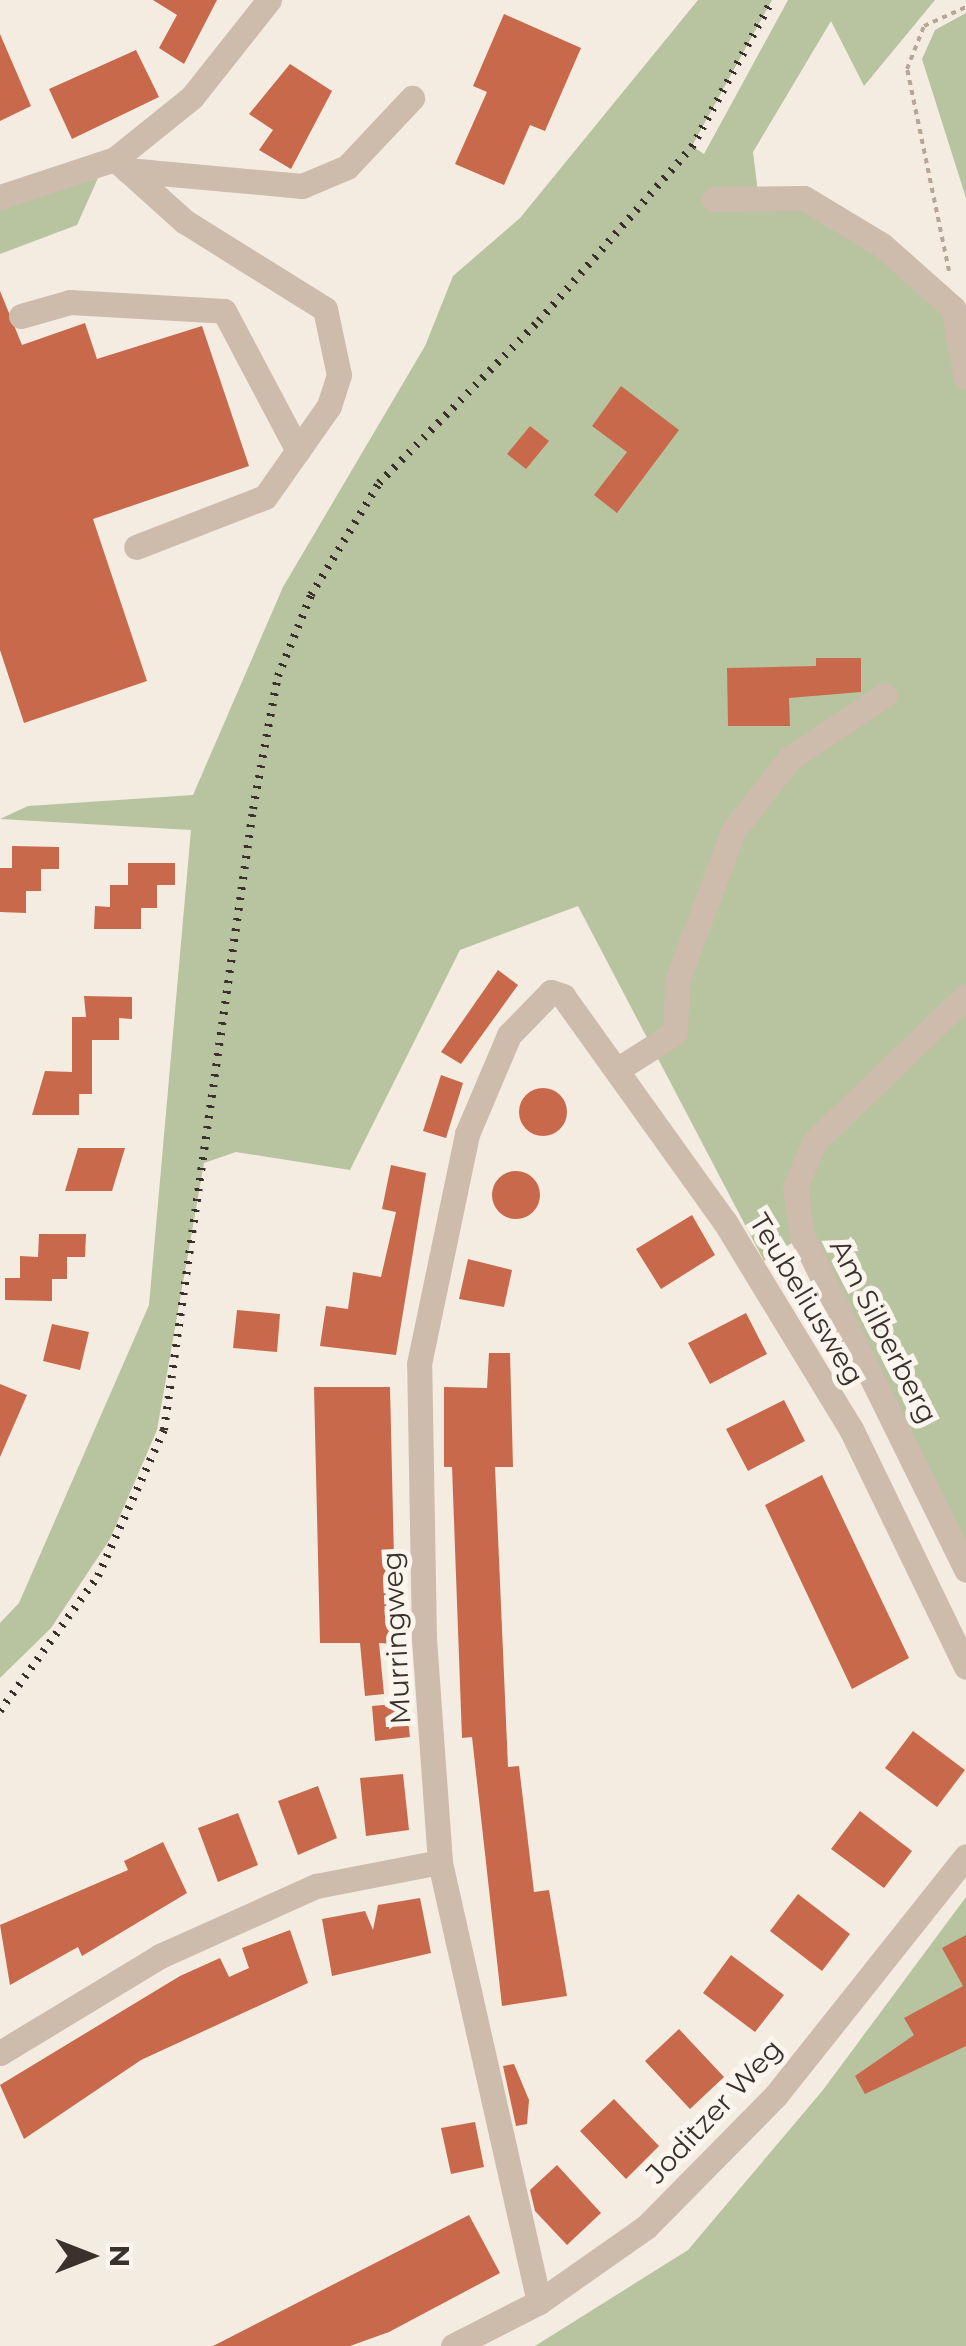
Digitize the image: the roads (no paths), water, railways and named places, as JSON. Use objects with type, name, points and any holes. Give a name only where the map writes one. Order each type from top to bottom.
[{"type":"street","points":[[121,164],[192,97],[269,0]]},
{"type":"street","points":[[0,197],[121,164],[302,186],[348,167],[412,98]]},
{"type":"street","points":[[121,164],[184,221],[325,309],[339,375],[298,450],[264,498],[136,547]]},
{"type":"street","points":[[714,199],[804,198],[882,245],[953,308],[966,377]]},
{"type":"street","points":[[21,316],[70,302],[224,310],[298,450]]},
{"type":"street","points":[[618,1069],[675,1033],[677,981],[733,831],[789,759],[885,694]]},
{"type":"street","name":"Teubeliusweg","points":[[551,992],[618,1069],[851,1428],[966,1668]]},
{"type":"street","name":"Murringweg","points":[[539,2302],[440,1862],[424,1639],[419,1364],[467,1134],[509,1035],[551,992]]},
{"type":"street","name":"Am Silberberg","points":[[966,996],[815,1141],[795,1187],[802,1236],[966,1570]]},
{"type":"street","name":"Joditzer Weg","points":[[453,2346],[539,2302],[646,2227],[776,2095],[966,1856]]},
{"type":"street","points":[[0,2053],[160,1956],[316,1886],[440,1862]]},
{"type":"railway","points":[[0,1711],[98,1576],[164,1430],[253,809],[278,676],[311,595],[379,483],[539,321],[692,147],[772,0]]}]
